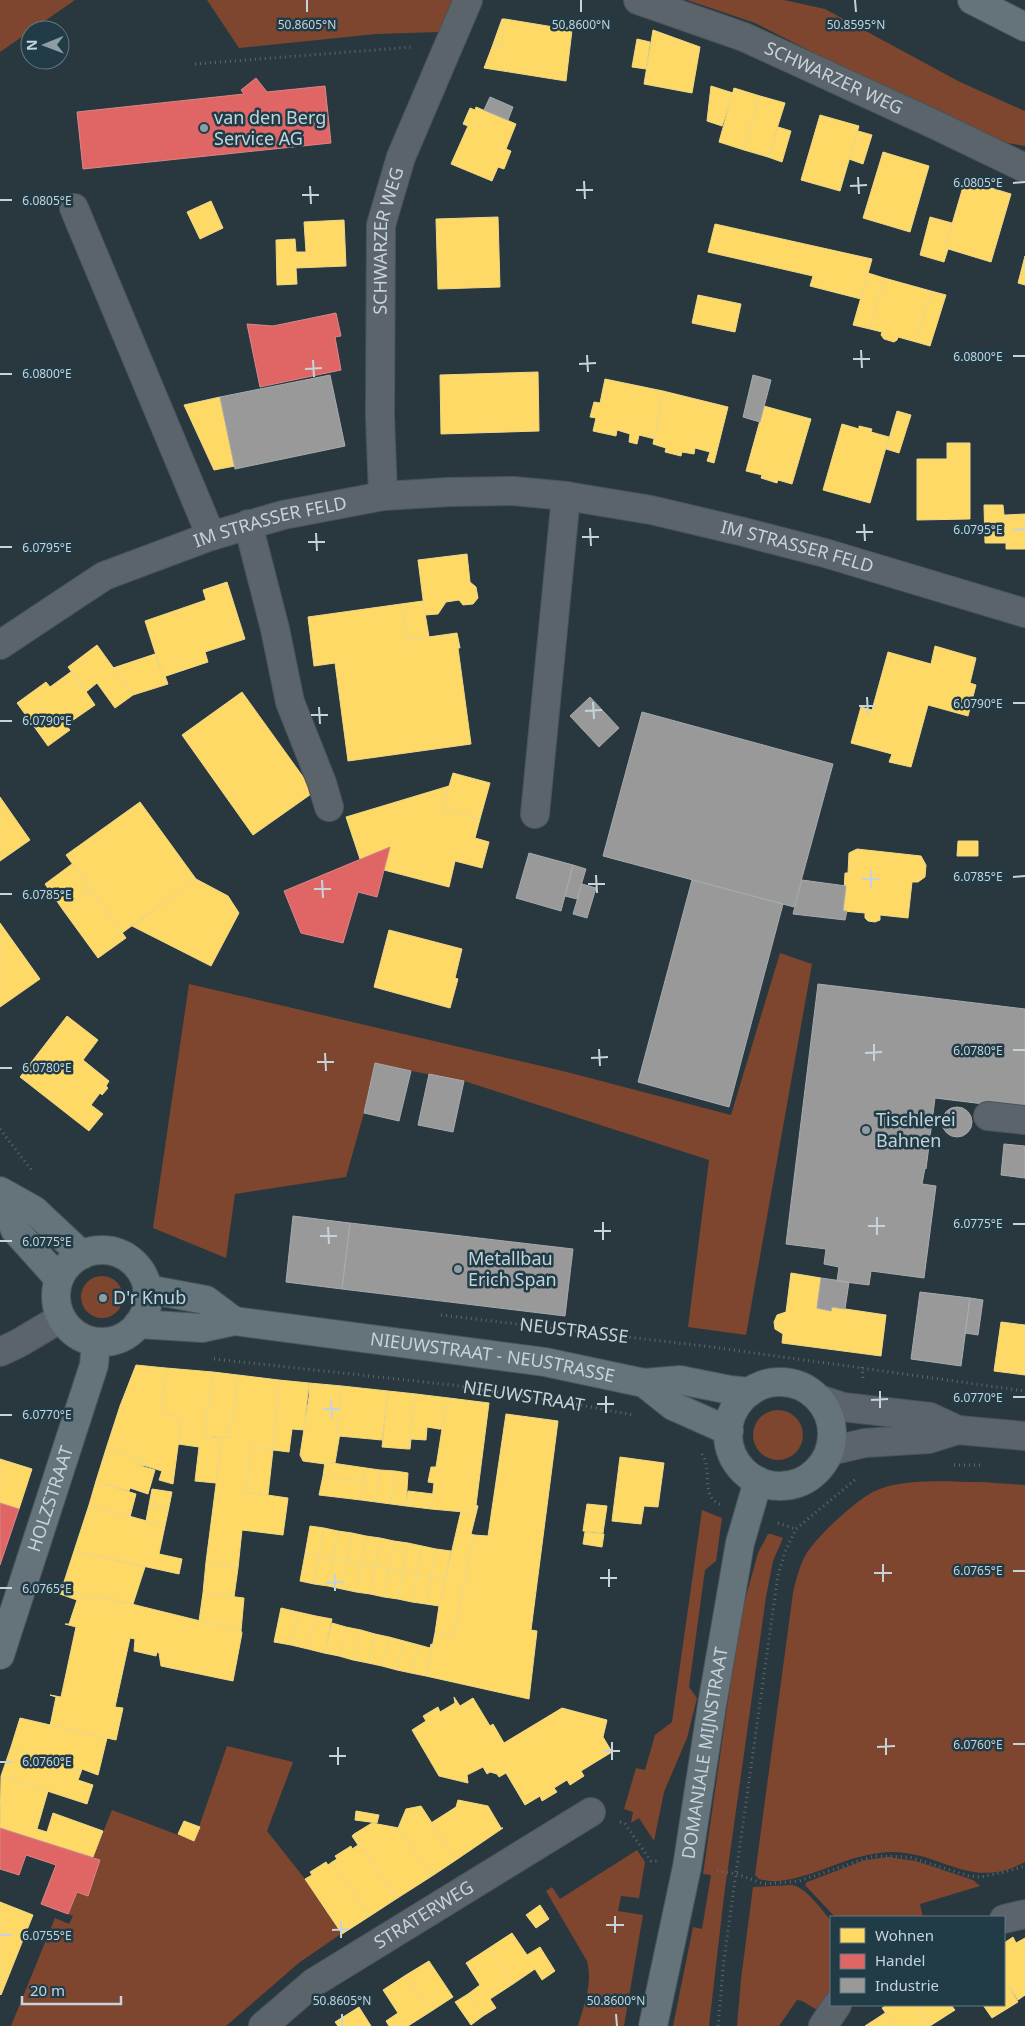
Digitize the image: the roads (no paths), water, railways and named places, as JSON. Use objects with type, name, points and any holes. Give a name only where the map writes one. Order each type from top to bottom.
[{"type":"main road","points":[[972,0],[1025,27]]},
{"type":"main road","points":[[0,1192],[34,1210],[82,1255]]},
{"type":"main road","points":[[0,1192],[15,1230],[59,1279]]},
{"type":"main road","points":[[100,1250],[134,1258],[143,1276],[147,1290],[147,1303],[144,1314],[130,1333],[108,1342],[96,1342],[76,1334],[61,1318],[57,1307],[56,1293],[59,1279],[66,1267],[82,1255],[100,1250]]},
{"type":"main road","points":[[147,1290],[206,1300],[234,1321]]},
{"type":"main road","points":[[138,1324],[202,1328],[234,1321]]},
{"type":"main road","name":"NIEUWSTRAAT - NEUSTRASSE","points":[[234,1321],[545,1362],[644,1383],[680,1380],[750,1392]]},
{"type":"main road","name":"HOLZSTRAAT","points":[[0,1655],[94,1365],[96,1342]]},
{"type":"main road","points":[[644,1383],[673,1406],[729,1431]]},
{"type":"main road","points":[[775,1383],[800,1385],[810,1390],[819,1399],[827,1411],[831,1423],[830,1451],[819,1468],[809,1477],[797,1483],[784,1486],[770,1485],[758,1481],[747,1474],[738,1464],[732,1452],[729,1431],[733,1413],[740,1401],[750,1392],[762,1386],[775,1383]]},
{"type":"main road","name":"DOMANIALE MIJNSTRAAT","points":[[653,2026],[687,1866],[733,1583],[748,1512],[758,1481]]},
{"type":"street","name":"SCHWARZER WEG","points":[[383,496],[380,416],[381,225],[401,157],[468,0]]},
{"type":"street","name":"SCHWARZER WEG","points":[[638,0],[744,37],[1025,168]]},
{"type":"street","points":[[74,208],[211,536]]},
{"type":"street","name":"IM STRASSER FELD","points":[[0,645],[104,576],[211,536],[283,515],[383,496],[449,492],[513,491],[566,496],[651,510],[826,553],[1025,613]]},
{"type":"street","points":[[534,814],[566,496]]},
{"type":"street","points":[[248,524],[275,629],[290,702],[322,783],[329,807]]},
{"type":"street","points":[[988,1116],[1025,1120]]},
{"type":"street","points":[[0,1352],[61,1318]]},
{"type":"street","points":[[819,1399],[857,1409],[930,1417],[958,1430],[1025,1436]]},
{"type":"street","points":[[830,1451],[865,1443],[929,1439],[958,1430]]},
{"type":"street","name":"STRATERWEG","points":[[263,2026],[313,1983],[591,1812]]},
{"type":"street","points":[[1005,1919],[1025,1914]]},
{"type":"street","points":[[823,2026],[836,2006]]},
{"type":"place","name":"van den Berg Service AG","points":[[204,128]]},
{"type":"place","name":"Tischlerei Bahnen","points":[[866,1130]]},
{"type":"place","name":"Metallbau Erich Span","points":[[458,1269]]},
{"type":"place","name":"D'r Knub","points":[[103,1298]]}]
